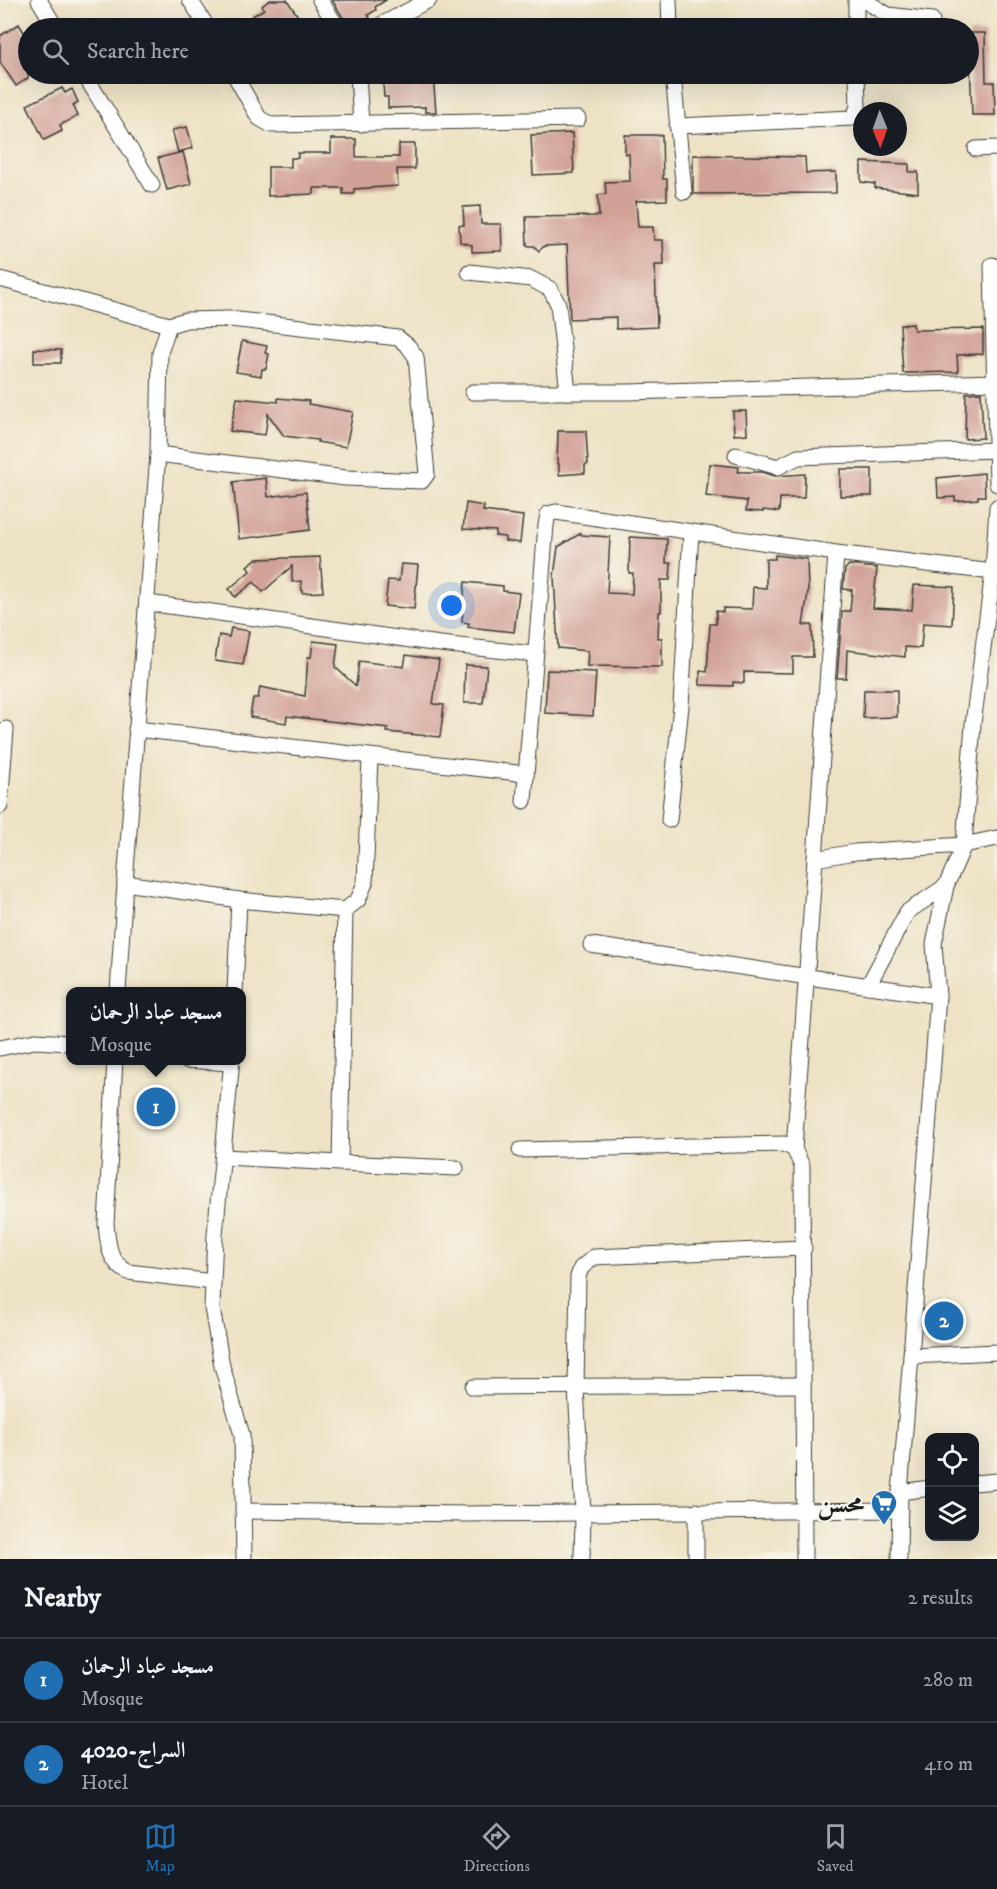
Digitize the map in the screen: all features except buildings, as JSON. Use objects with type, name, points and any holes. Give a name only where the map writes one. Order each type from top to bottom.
[{"type":"street","points":[[39,0],[50,18]]},
{"type":"street","points":[[190,0],[202,18]]},
{"type":"street","points":[[320,0],[332,18]]},
{"type":"street","points":[[394,18],[429,0]]},
{"type":"street","points":[[669,0],[670,18]]},
{"type":"street","points":[[856,0],[856,18]]},
{"type":"street","points":[[864,0],[888,15],[914,18]]},
{"type":"street","points":[[90,84],[152,185]]},
{"type":"street","points":[[240,84],[259,118],[265,123],[286,126],[578,119]]},
{"type":"street","points":[[359,84],[361,124]]},
{"type":"street","points":[[674,84],[684,192]]},
{"type":"street","points":[[677,126],[853,118],[858,107],[857,84]]},
{"type":"street","points":[[976,149],[997,148]]},
{"type":"street","points":[[992,265],[997,484]]},
{"type":"street","points":[[469,272],[531,279],[550,289],[558,304],[568,392]]},
{"type":"street","points":[[0,279],[169,325],[186,320],[230,319],[398,338],[416,357],[427,474],[422,481],[345,478],[158,454]]},
{"type":"street","points":[[118,987],[124,883],[148,603],[158,454],[160,353],[162,338],[169,325]]},
{"type":"street","points":[[473,392],[568,392],[996,382]]},
{"type":"street","points":[[736,455],[778,467],[798,457],[996,450]]},
{"type":"street","points":[[899,1559],[900,1492],[938,996],[934,944],[946,886],[964,845],[973,724],[993,572],[997,507]]},
{"type":"street","points":[[524,801],[534,654],[548,514],[556,512],[836,553],[993,572]]},
{"type":"street","points":[[669,820],[683,684],[691,532]]},
{"type":"street","points":[[804,1559],[802,1166],[794,1149],[836,553]]},
{"type":"street","points":[[148,603],[429,643],[534,654]]},
{"type":"street","points":[[0,806],[6,729]]},
{"type":"street","points":[[136,729],[370,758],[526,774]]},
{"type":"street","points":[[124,883],[239,900],[345,910],[358,900],[365,883],[370,758]]},
{"type":"street","points":[[815,859],[855,852],[964,845],[997,838]]},
{"type":"street","points":[[868,986],[907,912],[946,886]]},
{"type":"street","points":[[235,987],[239,900]]},
{"type":"street","points":[[340,1163],[345,910]]},
{"type":"street","points":[[591,945],[938,996]]},
{"type":"street","points":[[0,1048],[35,1041],[66,1043]]},
{"type":"street","points":[[115,1065],[105,1224],[109,1251],[118,1267],[128,1272],[213,1282]]},
{"type":"street","points":[[232,1065],[215,1234],[212,1308],[216,1339],[242,1435],[244,1559]]},
{"type":"street","points":[[520,1150],[784,1144],[794,1149]]},
{"type":"street","points":[[223,1157],[456,1168]]},
{"type":"street","points":[[582,1559],[583,1513],[576,1388],[578,1277],[587,1262],[594,1257],[804,1248]]},
{"type":"street","points":[[911,1356],[997,1352]]},
{"type":"street","points":[[473,1387],[803,1385]]},
{"type":"street","points":[[979,1483],[997,1481]]},
{"type":"street","points":[[900,1492],[925,1489]]},
{"type":"street","points":[[243,1511],[583,1513],[900,1510]]},
{"type":"street","points":[[696,1511],[696,1559]]},
{"type":"place","name":"مسجد عباد الرحمان","points":[[156,1107]]},
{"type":"place","name":"السراج-4020","points":[[944,1321]]},
{"type":"place","name":"محسن","points":[[884,1526]]}]
